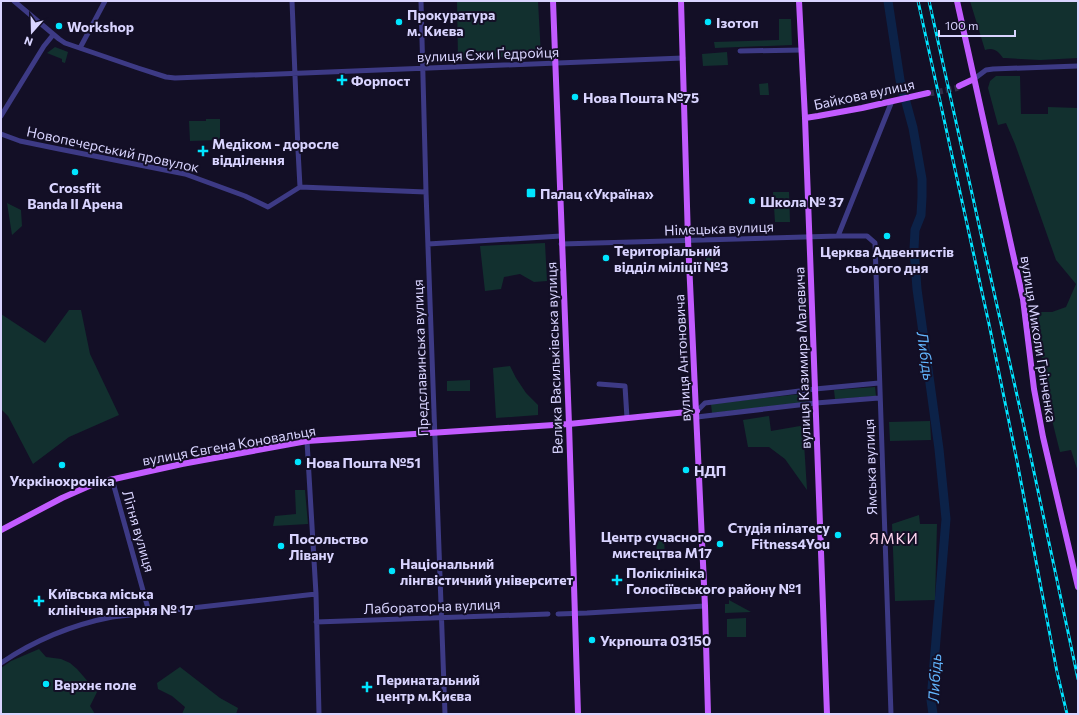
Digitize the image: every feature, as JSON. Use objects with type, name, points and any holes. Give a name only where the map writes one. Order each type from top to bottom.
[{"type":"main road","name":"Велика Васильківська вулиця","points":[[553,1],[578,714]]},
{"type":"main road","name":"вулиця Антоновича","points":[[681,1],[688,240],[697,414],[708,714]]},
{"type":"main road","name":"вулиця Казимира Малевича","points":[[799,1],[810,237],[827,714]]},
{"type":"main road","name":"вулиця Миколи Грінченка","points":[[957,1],[1023,299],[1034,389],[1043,437],[1078,587]]},
{"type":"main road","points":[[959,86],[974,79]]},
{"type":"main road","name":"Байкова вулиця","points":[[805,118],[928,92]]},
{"type":"main road","name":"вулиця Євгена Коновальця","points":[[1,530],[76,491],[96,483],[182,464],[307,441],[697,414]]},
{"type":"street","name":"вулиця Єжи Ґедройця","points":[[14,1],[66,43],[166,77],[175,78],[683,58]]},
{"type":"street","points":[[80,48],[106,1]]},
{"type":"street","points":[[292,1],[300,187],[426,192]]},
{"type":"street","name":"Предславинська вулиця","points":[[421,1],[424,68],[426,192],[445,714]]},
{"type":"street","points":[[1,116],[53,34]]},
{"type":"street","points":[[740,51],[802,50]]},
{"type":"street","points":[[974,79],[986,70],[998,68],[1078,66]]},
{"type":"street","points":[[838,236],[895,100]]},
{"type":"street","name":"Новопечерський провулок","points":[[1,134],[59,149],[185,174],[245,196],[268,207],[300,187]]},
{"type":"street","points":[[428,244],[561,236]]},
{"type":"street","name":"Німецька вулиця","points":[[561,244],[838,236],[867,236],[875,243]]},
{"type":"street","name":"Ямська вулиця","points":[[875,243],[879,398],[891,714]]},
{"type":"street","points":[[697,414],[705,403],[815,389],[879,383]]},
{"type":"street","points":[[599,384],[625,386],[627,418]]},
{"type":"street","points":[[697,414],[879,398]]},
{"type":"street","points":[[307,441],[316,594],[319,714]]},
{"type":"street","name":"Літня вулиця","points":[[112,479],[149,612]]},
{"type":"street","points":[[1,663],[44,637],[81,624],[112,617],[316,594]]},
{"type":"street","points":[[558,614],[705,606]]},
{"type":"street","name":"Лабораторна вулиця","points":[[316,622],[548,614]]},
{"type":"green space","points":[[457,1],[538,1],[541,56],[458,59]]},
{"type":"green space","points":[[970,1],[1078,1],[1078,58],[1040,60],[1003,58],[996,50],[985,50]]},
{"type":"green space","points":[[779,19],[791,19],[792,45],[715,48],[714,42],[779,40]]},
{"type":"green space","points":[[55,47],[68,52],[65,63],[62,62],[62,59],[47,53]]},
{"type":"green space","points":[[727,52],[728,65],[703,66],[702,54]]},
{"type":"green space","points":[[996,76],[1020,76],[1021,114],[1048,114],[1048,107],[1078,108],[1078,472],[1071,450],[1060,452],[1052,420],[1034,312],[1052,312],[1066,307],[1076,284],[1056,260],[1015,144],[1006,123],[998,125],[988,88],[990,81]]},
{"type":"green space","points":[[768,83],[769,95],[760,95],[759,84]]},
{"type":"green space","points":[[206,119],[220,119],[220,140],[190,141],[189,121],[206,121]]},
{"type":"green space","points":[[773,192],[789,192],[790,222],[775,222]]},
{"type":"green space","points":[[7,203],[21,210],[22,226],[12,235]]},
{"type":"green space","points":[[545,243],[547,281],[534,282],[520,274],[504,277],[501,289],[485,291],[480,246]]},
{"type":"green space","points":[[706,255],[724,268],[706,269]]},
{"type":"green space","points":[[69,310],[81,310],[90,354],[119,415],[69,437],[33,464],[8,416],[1,409],[1,314],[45,343]]},
{"type":"green space","points":[[510,366],[526,393],[538,405],[538,415],[496,418],[493,368]]},
{"type":"green space","points":[[470,380],[470,391],[447,391],[447,381]]},
{"type":"green space","points":[[875,387],[876,396],[835,399],[834,390]]},
{"type":"green space","points":[[809,393],[809,402],[712,413],[711,404]]},
{"type":"green space","points":[[769,416],[771,431],[800,426],[803,427],[807,490],[785,459],[769,447],[748,447],[743,420]]},
{"type":"green space","points":[[930,421],[931,440],[890,441],[889,422]]},
{"type":"green space","points":[[295,490],[305,490],[308,524],[273,526],[275,516],[296,514]]},
{"type":"green space","points":[[919,515],[920,524],[937,524],[935,600],[895,601],[892,524]]},
{"type":"green space","points":[[656,539],[664,539],[665,557],[657,557]]},
{"type":"green space","points":[[729,600],[751,612],[725,613],[725,604],[729,604]]},
{"type":"green space","points":[[746,618],[746,637],[727,637],[727,619]]},
{"type":"green space","name":"Верхнє поле","points":[[39,649],[46,657],[61,659],[70,663],[97,692],[90,706],[95,714],[1,714],[1,668],[11,661]]},
{"type":"green space","points":[[180,667],[220,698],[238,708],[236,714],[182,714],[185,707],[172,696],[158,689],[157,683]]},
{"type":"waterway","name":"Либідь","points":[[888,1],[900,80],[913,128],[922,179],[921,215],[915,230],[914,249],[917,289],[939,449],[946,519],[931,700],[933,714]]},
{"type":"tunnel","points":[[928,93],[957,88],[959,86]]},
{"type":"railway","points":[[918,1],[989,324],[1017,461],[1057,672],[1067,714]]},
{"type":"railway","points":[[929,1],[1031,458],[1078,679]]},
{"type":"place","name":"Прокуратура м. Києва","points":[[399,22]]},
{"type":"place","name":"Ізотоп","points":[[708,22]]},
{"type":"place","name":"Workshop","points":[[59,26]]},
{"type":"place","name":"Форпост","points":[[342,80]]},
{"type":"place","name":"Нова Пошта №75","points":[[575,97]]},
{"type":"place","name":"Медіком - доросле відділення","points":[[203,151]]},
{"type":"place","name":"Crossfit Banda II Арена","points":[[75,172]]},
{"type":"place","name":"Палац «Україна»","points":[[531,193]]},
{"type":"place","name":"Школа № 37","points":[[752,201]]},
{"type":"place","name":"Церква Адвентистів сьомого дня","points":[[887,236]]},
{"type":"place","name":"Територіальний відділ міліції №3","points":[[606,258]]},
{"type":"place","name":"Нова Пошта №51","points":[[298,462]]},
{"type":"place","name":"Укркінохроніка","points":[[62,465]]},
{"type":"place","name":"НДП","points":[[686,470]]},
{"type":"place","name":"Студія пілатесу Fitness4You","points":[[838,535]]},
{"type":"place","name":"Центр сучасного мистецтва M17","points":[[720,544]]},
{"type":"place","name":"Посольство Лівану","points":[[281,546]]},
{"type":"place","name":"Національний лінгвістичний університет","points":[[392,571]]},
{"type":"place","name":"Поліклініка Голосіївського району №1","points":[[617,580]]},
{"type":"place","name":"Київська міська клінічна лікарня № 17","points":[[39,601]]},
{"type":"place","name":"Укрпошта 03150","points":[[592,640]]},
{"type":"place","name":"Верхнє поле","points":[[46,684]]},
{"type":"place","name":"Перинатальний центр м.Києва","points":[[367,687]]},
{"type":"district","name":"ЯМКИ","points":[[894,538]]}]
